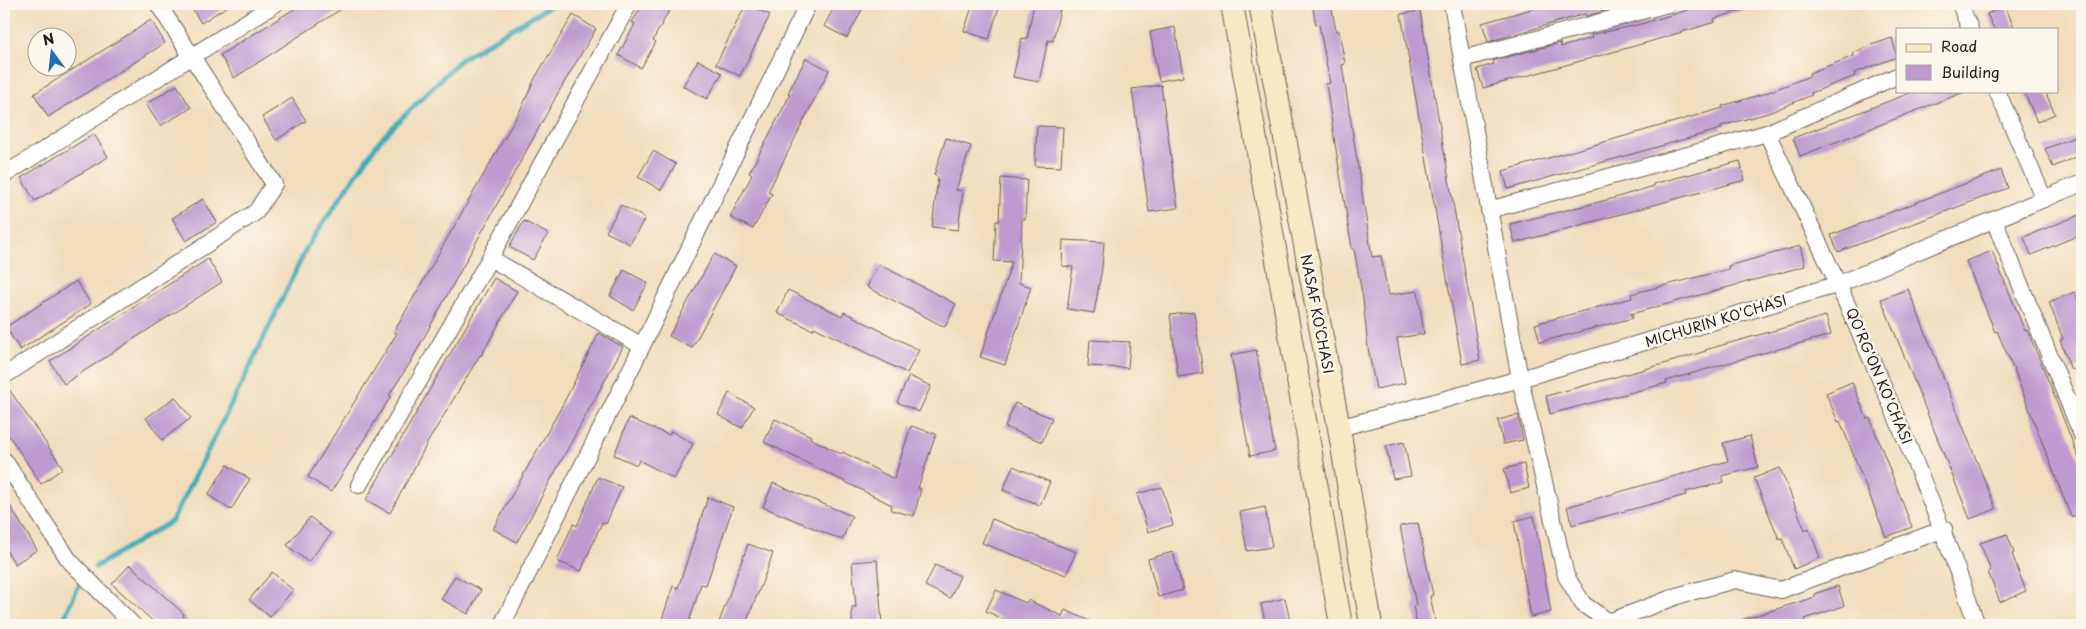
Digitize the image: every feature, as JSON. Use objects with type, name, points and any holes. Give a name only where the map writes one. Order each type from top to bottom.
[{"type":"main road","name":"NASAF KO‘CHASI","points":[[1232,4],[1341,625]]},
{"type":"main road","name":"NASAF KO‘CHASI","points":[[1260,4],[1339,428],[1371,625]]},
{"type":"street","points":[[4,376],[256,212],[274,184],[191,58],[158,4]]},
{"type":"street","points":[[4,174],[275,4]]},
{"type":"street","points":[[359,485],[490,258],[629,4]]},
{"type":"street","points":[[502,625],[642,346],[808,4]]},
{"type":"street","points":[[1452,4],[1520,379],[1566,576],[1583,604],[1608,622],[1680,595],[1735,580],[1781,590],[1944,529]]},
{"type":"street","points":[[1462,59],[1668,4]]},
{"type":"street","points":[[1960,4],[1970,28]]},
{"type":"street","points":[[1490,210],[1767,133],[1896,76]]},
{"type":"street","points":[[1998,92],[2044,199]]},
{"type":"street","name":"QO'RG'ON KO'CHASI","points":[[1767,133],[1839,284],[1944,529],[1977,625]]},
{"type":"street","name":"MICHURIN KO'CHASI","points":[[1339,428],[1520,379],[1839,284],[2082,183]]},
{"type":"street","points":[[1994,220],[2082,436]]},
{"type":"street","points":[[490,258],[642,346]]},
{"type":"street","points":[[4,460],[69,560],[133,625]]},
{"type":"building","points":[[189,4],[231,4],[201,23]]},
{"type":"building","points":[[302,4],[349,4],[234,78],[220,55]]},
{"type":"building","points":[[643,4],[661,4],[670,9],[653,40],[656,42],[641,68],[618,55],[635,24],[632,22]]},
{"type":"building","points":[[746,4],[770,15],[740,76],[716,64]]},
{"type":"building","points":[[836,4],[865,4],[847,38],[824,26]]},
{"type":"building","points":[[973,4],[1000,4],[989,39],[964,31]]},
{"type":"building","points":[[1034,4],[1061,4],[1053,41],[1048,40],[1039,82],[1013,77],[1022,38],[1027,39]]},
{"type":"building","points":[[1312,4],[1331,4],[1336,31],[1339,31],[1345,64],[1342,65],[1372,257],[1381,256],[1388,295],[1418,291],[1424,334],[1397,338],[1405,383],[1376,389],[1368,348],[1363,299],[1354,249],[1352,249],[1333,131],[1326,84],[1330,83],[1319,24],[1316,25]]},
{"type":"building","points":[[1549,4],[1614,4],[1615,8],[1585,16],[1585,14],[1488,42],[1482,23]]},
{"type":"building","points":[[1708,4],[1752,4],[1752,7],[1714,19],[1715,22],[1649,42],[1483,88],[1477,69],[1494,64],[1493,61],[1560,43],[1561,47],[1592,38],[1591,35],[1637,25]]},
{"type":"building","points":[[2005,6],[2015,28],[1994,28],[1987,14]]},
{"type":"building","points":[[1420,11],[1480,360],[1462,364],[1401,14]]},
{"type":"building","points":[[573,15],[596,29],[558,93],[410,363],[331,492],[308,477],[397,333],[394,332],[522,107],[535,78]]},
{"type":"building","points":[[151,20],[165,43],[48,117],[34,94],[59,78],[78,78],[78,66]]},
{"type":"building","points":[[1175,27],[1183,77],[1159,81],[1150,32]]},
{"type":"building","points":[[1892,38],[1896,57],[1854,73],[1855,76],[1811,93],[1812,95],[1768,113],[1721,126],[1721,129],[1508,189],[1503,171],[1723,108],[1722,106],[1766,93],[1810,76],[1809,73],[1854,56],[1853,53]]},
{"type":"building","points":[[806,58],[829,70],[768,192],[772,194],[753,229],[730,217],[752,175],[749,173],[790,95],[788,93]]},
{"type":"building","points":[[698,60],[722,73],[707,99],[683,86]]},
{"type":"building","points":[[177,85],[191,108],[160,126],[146,104]]},
{"type":"building","points":[[1161,85],[1178,208],[1149,212],[1132,89]]},
{"type":"building","points":[[1912,92],[1964,92],[1800,156],[1793,138]]},
{"type":"building","points":[[2024,92],[2045,92],[2055,114],[2037,122]]},
{"type":"building","points":[[292,98],[306,121],[276,140],[262,117]]},
{"type":"building","points":[[1037,126],[1063,127],[1061,167],[1035,166]]},
{"type":"building","points":[[94,134],[108,157],[35,201],[21,178]]},
{"type":"building","points":[[2082,134],[2082,154],[2053,167],[2045,149]]},
{"type":"building","points":[[946,138],[971,146],[956,190],[963,191],[958,230],[932,227],[938,177],[934,175]]},
{"type":"building","points":[[653,151],[676,164],[661,190],[638,177]]},
{"type":"building","points":[[1740,161],[1745,180],[1515,243],[1510,224],[1611,199],[1654,186],[1653,184]]},
{"type":"building","points":[[2001,170],[2008,188],[1838,252],[1831,235]]},
{"type":"building","points":[[1001,178],[1027,180],[1025,219],[1022,219],[1019,283],[1031,287],[1005,365],[980,357],[1012,262],[994,261],[996,221],[999,221]]},
{"type":"building","points":[[203,199],[217,222],[186,241],[172,218]]},
{"type":"building","points":[[621,205],[645,218],[630,244],[606,232]]},
{"type":"building","points":[[2082,214],[2082,234],[2031,255],[2024,237]]},
{"type":"building","points":[[524,221],[548,234],[533,260],[509,247]]},
{"type":"building","points":[[1063,240],[1104,242],[1102,268],[1094,313],[1067,309],[1073,267],[1062,266]]},
{"type":"building","points":[[1800,246],[1805,266],[1631,314],[1633,318],[1540,342],[1535,324],[1632,298],[1631,294],[1729,269],[1728,266]]},
{"type":"building","points":[[1992,251],[2025,331],[2027,330],[2042,365],[2082,466],[2082,513],[2071,517],[2014,370],[1997,331],[1995,332],[1966,261]]},
{"type":"building","points":[[714,254],[736,266],[692,348],[669,336]]},
{"type":"building","points":[[208,259],[222,282],[64,384],[50,361]]},
{"type":"building","points":[[878,264],[956,304],[945,327],[867,287]]},
{"type":"building","points":[[624,270],[648,283],[633,310],[610,296]]},
{"type":"building","points":[[494,278],[517,291],[481,356],[429,440],[390,513],[366,500]]},
{"type":"building","points":[[76,281],[91,304],[20,350],[6,327]]},
{"type":"building","points":[[1908,289],[1996,509],[1970,519],[1881,299]]},
{"type":"building","points":[[788,290],[842,316],[844,312],[919,350],[907,373],[814,327],[813,330],[777,313]]},
{"type":"building","points":[[2075,292],[2082,311],[2082,366],[2071,370],[2060,340],[2063,339],[2049,302]]},
{"type":"building","points":[[1194,312],[1203,373],[1178,377],[1170,315]]},
{"type":"building","points":[[1826,316],[1831,335],[1666,381],[1667,383],[1550,414],[1546,396],[1667,363],[1705,350]]},
{"type":"building","points":[[599,333],[623,347],[517,542],[493,529],[563,404]]},
{"type":"building","points":[[1090,340],[1130,342],[1128,368],[1088,366]]},
{"type":"building","points":[[1256,350],[1275,451],[1250,456],[1231,355]]},
{"type":"building","points":[[909,376],[931,386],[919,412],[897,402]]},
{"type":"building","points":[[1852,382],[1867,419],[1870,418],[1912,527],[1886,537],[1840,421],[1838,422],[1826,393]]},
{"type":"building","points":[[6,385],[63,468],[41,484],[4,428],[4,386]]},
{"type":"building","points":[[729,393],[754,407],[742,428],[718,415]]},
{"type":"building","points":[[175,397],[191,418],[162,440],[146,418]]},
{"type":"building","points":[[1015,403],[1052,418],[1042,442],[1005,427]]},
{"type":"building","points":[[1518,415],[1523,440],[1503,444],[1498,420]]},
{"type":"building","points":[[629,418],[669,435],[671,431],[693,444],[674,479],[639,460],[637,465],[614,455]]},
{"type":"building","points":[[775,419],[811,436],[810,438],[841,454],[843,452],[894,479],[911,426],[936,434],[918,488],[921,489],[914,516],[891,510],[892,505],[764,442]]},
{"type":"building","points":[[1750,436],[1758,467],[1722,476],[1724,482],[1685,492],[1686,495],[1572,525],[1567,507],[1728,461],[1723,443]]},
{"type":"building","points":[[1404,442],[1411,476],[1393,479],[1386,446]]},
{"type":"building","points":[[1524,464],[1529,488],[1510,493],[1504,469]]},
{"type":"building","points":[[227,465],[250,479],[231,510],[208,495]]},
{"type":"building","points":[[1013,466],[1050,482],[1040,505],[1003,490]]},
{"type":"building","points":[[1780,468],[1805,530],[1809,528],[1820,558],[1794,569],[1782,538],[1779,539],[1754,478]]},
{"type":"building","points":[[598,477],[622,487],[606,524],[602,522],[581,571],[557,561],[573,524],[577,526]]},
{"type":"building","points":[[773,483],[852,516],[842,540],[763,507]]},
{"type":"building","points":[[1162,487],[1173,525],[1148,532],[1137,494]]},
{"type":"building","points":[[4,496],[37,550],[15,564],[4,547]]},
{"type":"building","points":[[708,497],[733,507],[706,585],[701,584],[688,625],[660,625],[673,586],[678,588]]},
{"type":"building","points":[[1265,507],[1272,547],[1247,551],[1240,512]]},
{"type":"building","points":[[1534,516],[1551,612],[1531,617],[1514,521]]},
{"type":"building","points":[[310,517],[331,534],[308,562],[287,545]]},
{"type":"building","points":[[992,519],[1076,552],[1066,575],[982,543]]},
{"type":"building","points":[[1418,523],[1433,595],[1430,596],[1436,625],[1417,625],[1413,606],[1416,605],[1400,526]]},
{"type":"building","points":[[2007,534],[2014,553],[2012,554],[2026,591],[2000,602],[1988,572],[1991,571],[1980,543]]},
{"type":"building","points":[[748,544],[773,553],[762,583],[745,625],[718,625]]},
{"type":"building","points":[[1173,552],[1183,590],[1158,597],[1148,559]]},
{"type":"building","points":[[877,560],[882,625],[852,625],[852,607],[856,607],[852,562]]},
{"type":"building","points":[[130,565],[184,614],[183,616],[193,625],[157,625],[112,584]]},
{"type":"building","points":[[935,565],[960,576],[950,598],[925,586]]},
{"type":"building","points":[[272,572],[293,590],[270,617],[249,600]]},
{"type":"building","points":[[455,576],[481,590],[468,614],[441,599]]},
{"type":"building","points":[[1838,586],[1844,606],[1804,619],[1805,622],[1794,625],[1735,625],[1735,622],[1815,597],[1814,594]]},
{"type":"building","points":[[996,590],[1026,603],[1028,600],[1062,616],[1065,610],[1099,625],[1025,625],[1013,620],[1012,623],[986,611]]},
{"type":"building","points":[[1285,598],[1291,625],[1266,625],[1261,604]]},
{"type":"waterway","points":[[95,567],[172,521],[243,381],[307,247],[379,141],[461,59],[550,6]]},
{"type":"waterway","points":[[61,625],[79,585]]}]
